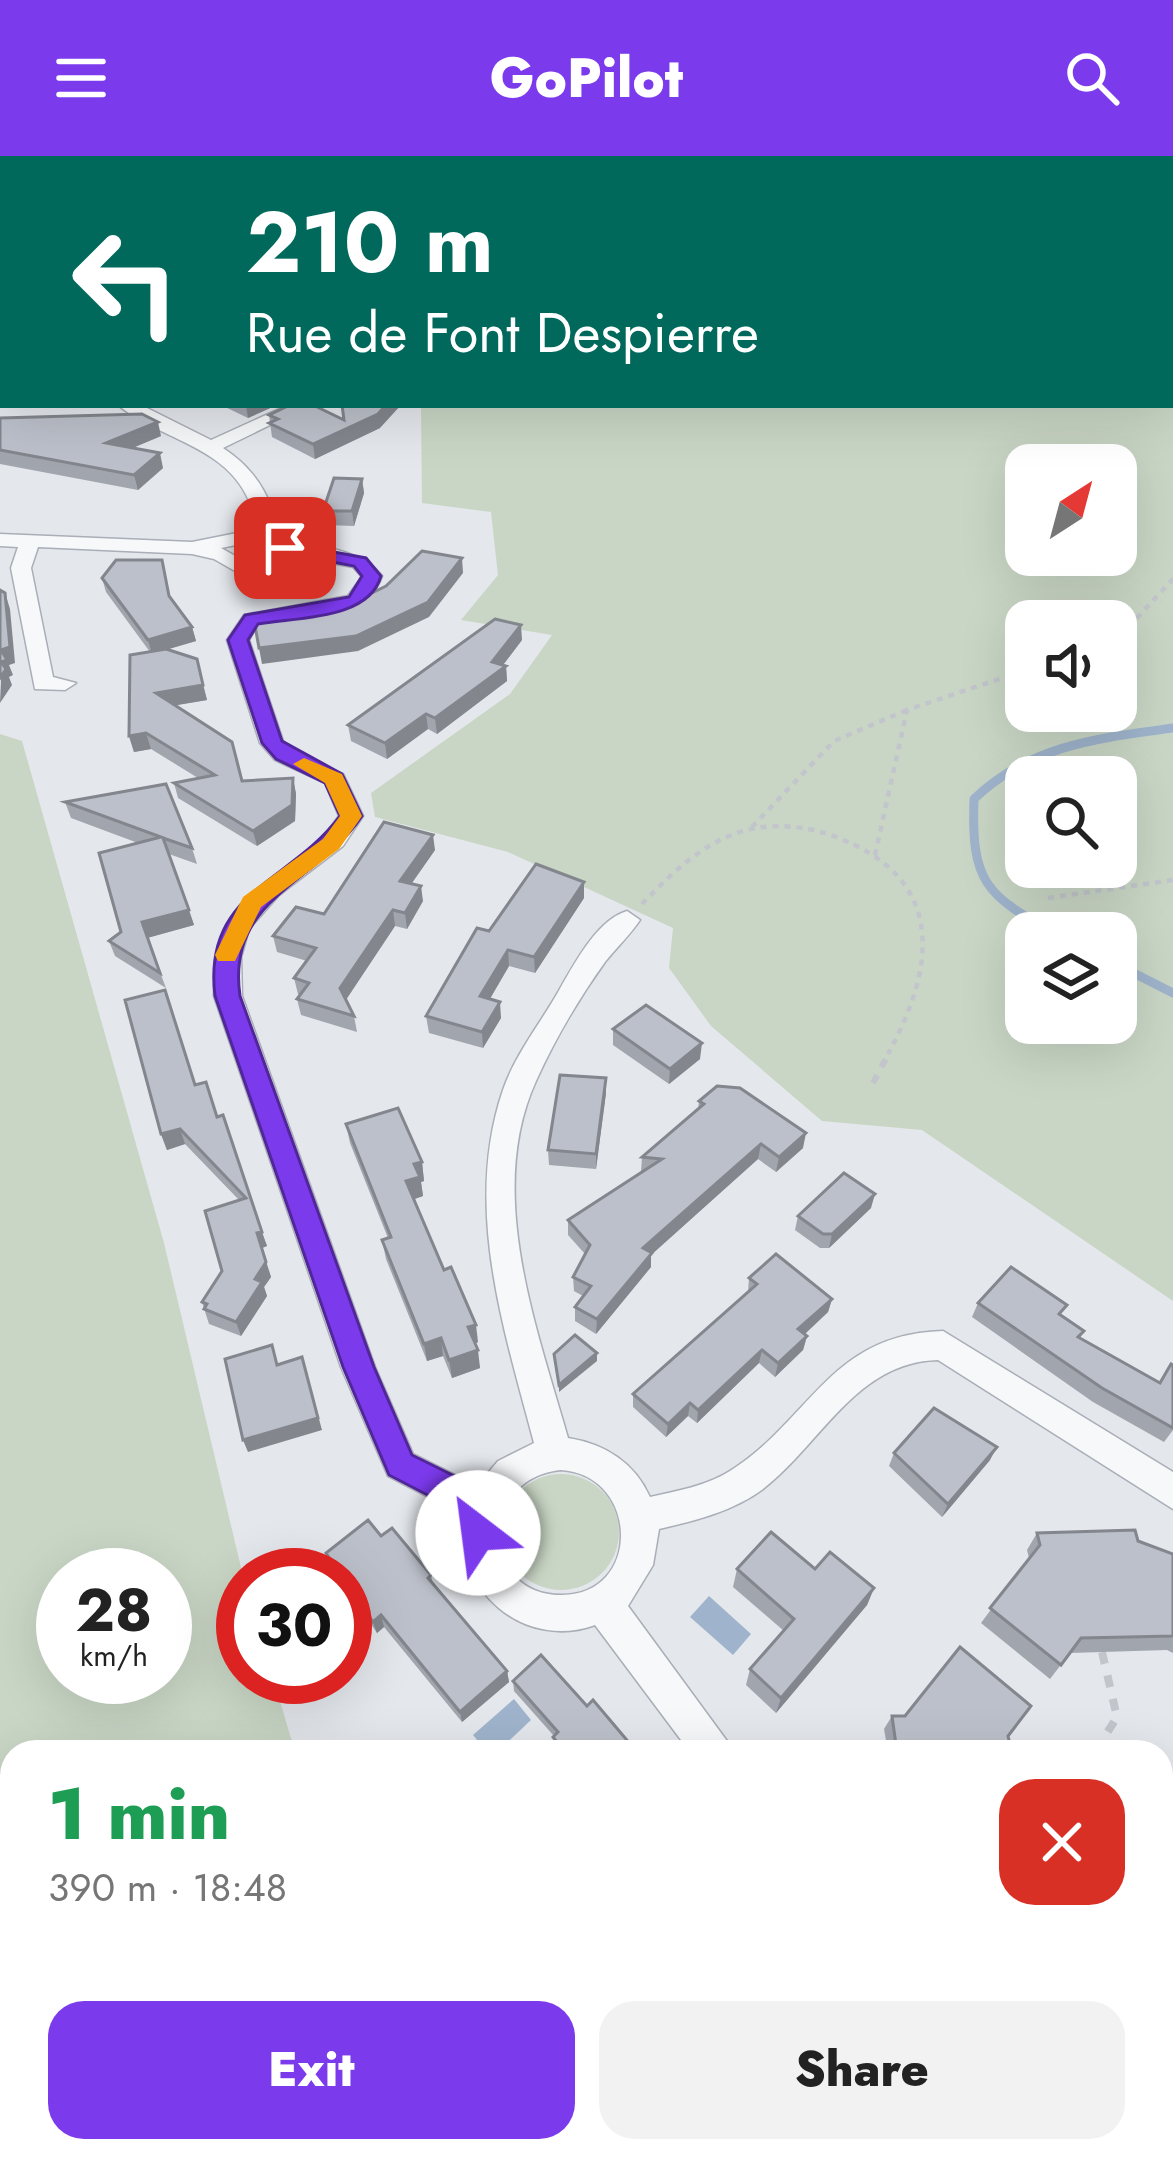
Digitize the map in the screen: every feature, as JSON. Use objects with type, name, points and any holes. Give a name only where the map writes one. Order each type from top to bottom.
[{"type":"street","points":[[133,408],[211,447],[261,498],[258,544]]},
{"type":"street","points":[[211,447],[296,408]]},
{"type":"street","points":[[0,540],[192,548],[258,544],[360,562],[371,583],[340,608],[251,620],[238,640],[242,665],[272,743],[283,755],[334,779],[351,816],[331,844],[252,902],[224,964],[228,996],[351,1346],[400,1465],[484,1507]]},
{"type":"street","points":[[30,541],[21,568],[44,685],[65,682]]},
{"type":"street","points":[[555,1456],[510,1277],[502,1223],[506,1139],[518,1087],[576,982],[592,954],[627,920]]},
{"type":"street","points":[[641,1516],[722,1494],[751,1478],[866,1361],[916,1342],[943,1345],[1173,1492]]},
{"type":"street","points":[[555,1456],[600,1465],[619,1478],[641,1516],[643,1541],[637,1565],[602,1603],[574,1612],[545,1612],[518,1602],[496,1584],[482,1559],[478,1533],[484,1507],[512,1472],[555,1456]]},
{"type":"street","points":[[602,1603],[706,1740]]},
{"type":"path","points":[[1137,618],[1173,579]]},
{"type":"path","points":[[749,829],[821,746],[859,724],[1005,677]]},
{"type":"path","points":[[875,855],[907,710]]},
{"type":"path","points":[[627,920],[698,855],[749,829],[781,824],[801,828],[875,855],[904,878],[923,925],[922,970],[909,1015],[873,1083]]},
{"type":"path","points":[[1048,898],[1173,880]]},
{"type":"path","points":[[1102,1652],[1117,1717],[1103,1740]]},
{"type":"green space","points":[[421,408],[1173,408],[1173,1301],[922,1130],[822,1121],[711,1026],[669,968],[673,928],[508,852],[375,817],[371,793],[510,694],[552,635],[461,620],[498,575],[491,512],[422,503]]},
{"type":"green space","points":[[0,734],[22,741],[164,1243],[236,1548],[216,1548],[216,1704],[281,1704],[291,1740],[0,1740]]},
{"type":"green space","points":[[561,1474],[583,1478],[602,1491],[615,1510],[619,1532],[615,1554],[602,1573],[583,1586],[561,1590],[539,1586],[520,1573],[507,1554],[503,1532],[507,1510],[520,1491],[539,1478]]},
{"type":"water","points":[[709,1596],[751,1634],[733,1655],[690,1617]]},
{"type":"water","points":[[514,1699],[531,1720],[510,1740],[477,1740],[473,1735]]},
{"type":"building","points":[[284,408],[319,408],[344,420],[342,408],[383,408],[313,444],[269,423],[278,419],[269,415]]},
{"type":"building","points":[[142,414],[158,422],[106,443],[160,453],[134,475],[0,450],[0,418]]},
{"type":"building","points":[[334,478],[362,479],[352,511],[323,511]]},
{"type":"building","points":[[422,551],[462,558],[428,602],[356,636],[259,648],[254,620],[337,610],[386,586]]},
{"type":"building","points":[[116,560],[162,560],[169,596],[192,627],[148,640],[102,578]]},
{"type":"building","points":[[0,590],[5,593],[10,647],[1,650],[7,660],[1,662],[6,669],[0,678]]},
{"type":"building","points":[[495,619],[521,625],[492,662],[506,666],[435,718],[426,714],[385,743],[348,725]]},
{"type":"building","points":[[166,649],[197,659],[203,685],[156,693],[232,742],[242,781],[293,778],[292,805],[253,831],[174,783],[215,775],[146,733],[129,736],[130,655]]},
{"type":"building","points":[[166,784],[192,848],[163,838],[189,910],[142,922],[160,973],[109,941],[121,932],[99,853],[161,837],[65,802]]},
{"type":"building","points":[[384,822],[433,835],[400,881],[421,886],[405,913],[393,910],[340,988],[354,1016],[297,999],[309,983],[294,978],[316,948],[273,936],[296,907],[324,914]]},
{"type":"building","points":[[536,864],[584,882],[534,957],[508,950],[480,996],[500,1002],[482,1032],[426,1016],[477,928],[489,931]]},
{"type":"building","points":[[165,990],[195,1085],[206,1082],[217,1117],[223,1115],[262,1232],[257,1233],[266,1262],[255,1279],[262,1282],[236,1322],[204,1309],[207,1304],[202,1302],[222,1271],[205,1211],[246,1198],[180,1129],[161,1134],[125,1000]]},
{"type":"building","points":[[646,1005],[702,1043],[670,1069],[613,1029]]},
{"type":"building","points":[[560,1075],[606,1078],[596,1154],[548,1150]]},
{"type":"building","points":[[717,1086],[740,1088],[806,1133],[779,1157],[761,1144],[643,1248],[652,1253],[597,1319],[575,1307],[591,1286],[573,1277],[590,1245],[568,1220],[662,1159],[642,1157],[704,1104],[699,1101]]},
{"type":"building","points":[[398,1108],[422,1162],[414,1164],[420,1177],[406,1181],[444,1270],[451,1267],[476,1325],[468,1327],[478,1350],[449,1360],[441,1338],[424,1344],[382,1240],[391,1237],[346,1124]]},
{"type":"building","points":[[844,1173],[875,1194],[832,1234],[823,1234],[798,1216]]},
{"type":"building","points":[[776,1254],[832,1299],[798,1329],[807,1336],[778,1363],[762,1350],[698,1410],[690,1403],[668,1424],[633,1394],[757,1284],[749,1278]]},
{"type":"building","points":[[1011,1267],[1067,1305],[1059,1314],[1084,1331],[1078,1337],[1160,1383],[1173,1365],[1173,1428],[1102,1388],[978,1303]]},
{"type":"building","points":[[575,1335],[597,1353],[559,1385],[554,1354]]},
{"type":"building","points":[[272,1345],[277,1365],[302,1357],[318,1418],[243,1440],[225,1359]]},
{"type":"building","points":[[934,1408],[997,1447],[948,1504],[894,1453]]},
{"type":"building","points":[[368,1520],[381,1536],[392,1528],[507,1671],[460,1712],[381,1615],[372,1621],[372,1548],[332,1548]]},
{"type":"building","points":[[1135,1530],[1138,1541],[1173,1554],[1173,1636],[1081,1638],[1061,1665],[990,1608],[1040,1545],[1037,1533]]},
{"type":"building","points":[[771,1532],[815,1569],[830,1552],[874,1588],[781,1698],[750,1669],[794,1619],[737,1569]]},
{"type":"building","points":[[960,1647],[1031,1706],[1009,1740],[895,1740],[892,1716],[905,1716]]},
{"type":"building","points":[[541,1655],[587,1706],[593,1700],[627,1740],[555,1740],[558,1732],[513,1681]]},
{"type":"waterway","points":[[1020,912],[998,896],[980,868],[974,799],[1042,755],[1092,741],[1173,728]]},
{"type":"waterway","points":[[1137,975],[1173,993]]},
{"type":"slow traffic","points":[[227,955],[252,902],[331,844],[351,816],[334,779],[304,764]]},
{"type":"route","points":[[285,548],[360,562],[372,576],[368,590],[355,601],[340,608],[251,620],[242,627],[238,640],[242,665],[272,743],[283,755],[334,779],[351,816],[331,844],[252,902],[224,964],[228,996],[358,1367],[400,1465],[484,1507],[478,1533]]}]
